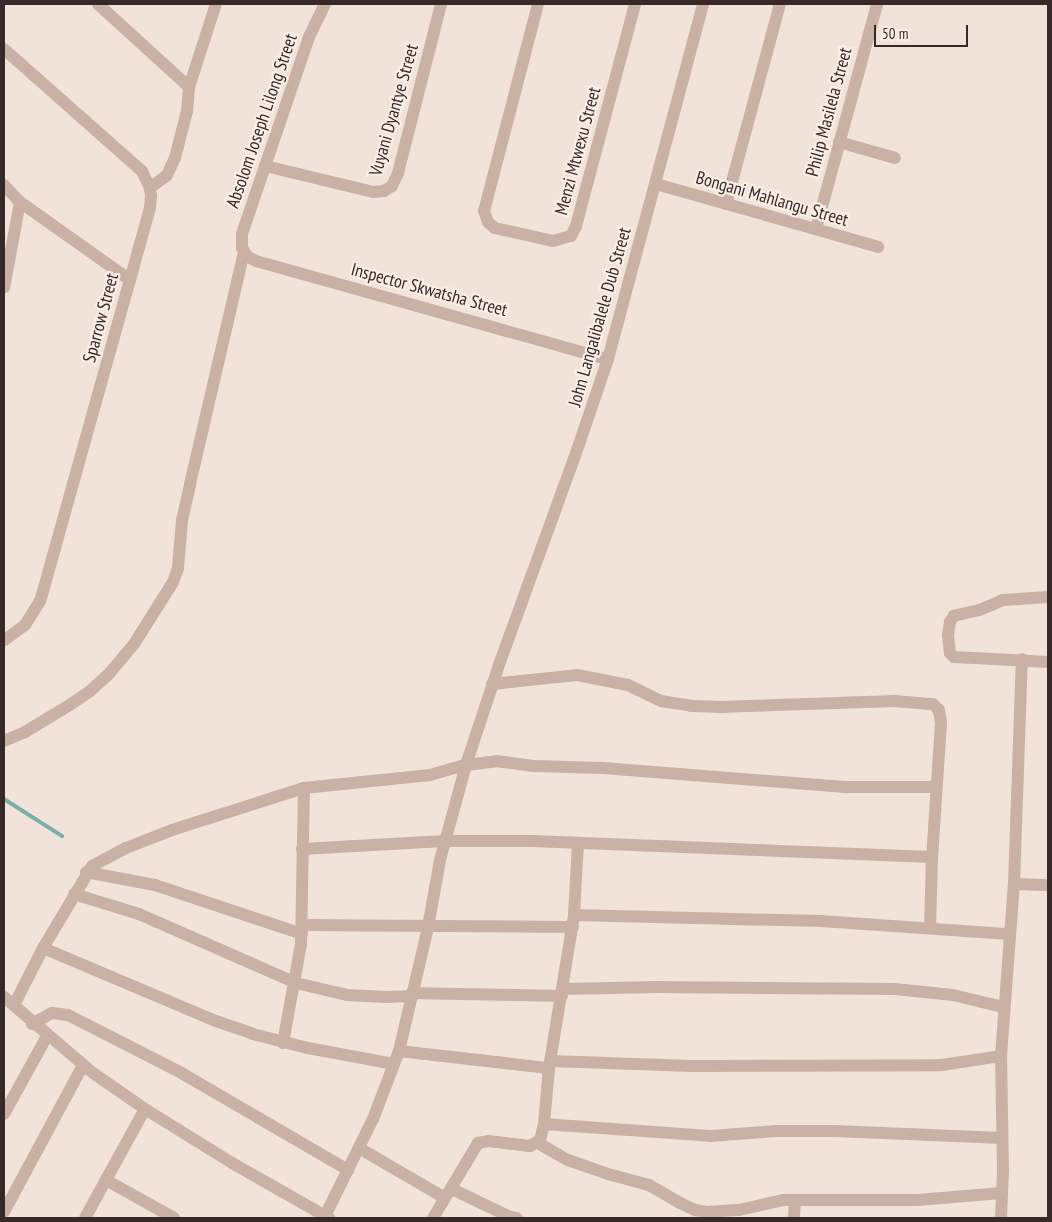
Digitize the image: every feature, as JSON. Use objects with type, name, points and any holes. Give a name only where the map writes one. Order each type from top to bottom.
[{"type":"street","points":[[98,4],[189,87]]},
{"type":"street","points":[[4,49],[132,161],[142,171],[150,188],[167,175],[175,158],[187,111],[189,87],[216,4]]},
{"type":"street","name":"Absolom Joseph Lilong Street","points":[[4,741],[44,721],[90,691],[102,680],[134,644],[173,582],[178,568],[182,520],[244,252],[242,234],[309,37],[324,4]]},
{"type":"street","name":"Vuyani Dyantye Street","points":[[265,166],[374,192],[384,191],[392,186],[398,173],[442,4]]},
{"type":"street","name":"Menzi Mtwexu Street","points":[[538,4],[484,212],[488,222],[495,228],[553,241],[571,236],[576,226],[636,4]]},
{"type":"street","name":"John Langalibalele Dub Street","points":[[327,1217],[360,1148],[399,1051],[428,927],[445,841],[466,765],[492,684],[576,453],[608,358],[703,4]]},
{"type":"street","points":[[726,204],[780,4]]},
{"type":"street","name":"Philip Masilela Street","points":[[816,229],[876,4]]},
{"type":"street","points":[[839,142],[895,158]]},
{"type":"street","name":"Bongani Mahlangu Street","points":[[656,184],[878,247]]},
{"type":"street","points":[[4,185],[20,202],[130,280]]},
{"type":"street","name":"Sparrow Street","points":[[4,640],[25,625],[40,601],[150,208],[150,188]]},
{"type":"street","points":[[4,288],[20,202]]},
{"type":"street","name":"Inspector Skwatsha Street","points":[[244,252],[256,261],[608,358]]},
{"type":"street","points":[[1048,597],[1003,600],[979,610],[954,616],[950,622],[949,649],[952,655],[1048,662]]},
{"type":"street","points":[[1001,1218],[1001,1056],[1003,1006],[1014,884],[1022,659]]},
{"type":"street","points":[[492,684],[577,675],[628,685],[651,697],[673,704],[721,707],[895,700],[927,702],[937,706],[941,715],[932,857],[930,928]]},
{"type":"street","points":[[327,1217],[145,1109],[83,1065],[7,1002],[43,948],[86,872],[105,858],[172,830],[304,788],[430,775],[466,765],[497,761],[533,766],[612,769],[845,787],[936,787]]},
{"type":"street","points":[[283,1043],[296,983],[302,929],[304,788]]},
{"type":"street","points":[[302,849],[445,841],[578,843],[932,857]]},
{"type":"street","points":[[538,1143],[544,1124],[550,1065],[574,921],[578,843]]},
{"type":"street","points":[[86,872],[155,885],[302,929],[336,924],[428,927],[574,921],[811,921],[1009,934]]},
{"type":"street","points":[[1014,884],[1048,885]]},
{"type":"street","points":[[74,894],[139,914],[296,983],[347,995],[386,997],[412,994],[563,993],[657,987],[895,989],[953,995],[1003,1006]]},
{"type":"street","points":[[43,948],[216,1021],[283,1043],[394,1064]]},
{"type":"street","points":[[32,1024],[52,1013],[60,1013],[74,1018],[178,1071],[348,1170]]},
{"type":"street","points":[[4,1114],[47,1036]]},
{"type":"street","points":[[399,1051],[550,1065],[942,1064],[1001,1056]]},
{"type":"street","points":[[4,1212],[83,1065]]},
{"type":"street","points":[[85,1218],[145,1109]]},
{"type":"street","points":[[544,1124],[710,1136],[776,1131],[835,1131],[1002,1138]]},
{"type":"street","points":[[432,1218],[478,1143],[488,1141],[527,1146],[538,1143],[568,1160],[608,1174],[649,1185],[695,1210],[719,1212],[783,1200],[918,1200],[1002,1193]]},
{"type":"street","points":[[360,1148],[448,1193],[511,1218]]},
{"type":"street","points":[[106,1180],[174,1218]]},
{"type":"street","points":[[794,1218],[795,1200]]},
{"type":"waterway","points":[[4,799],[62,836]]}]
